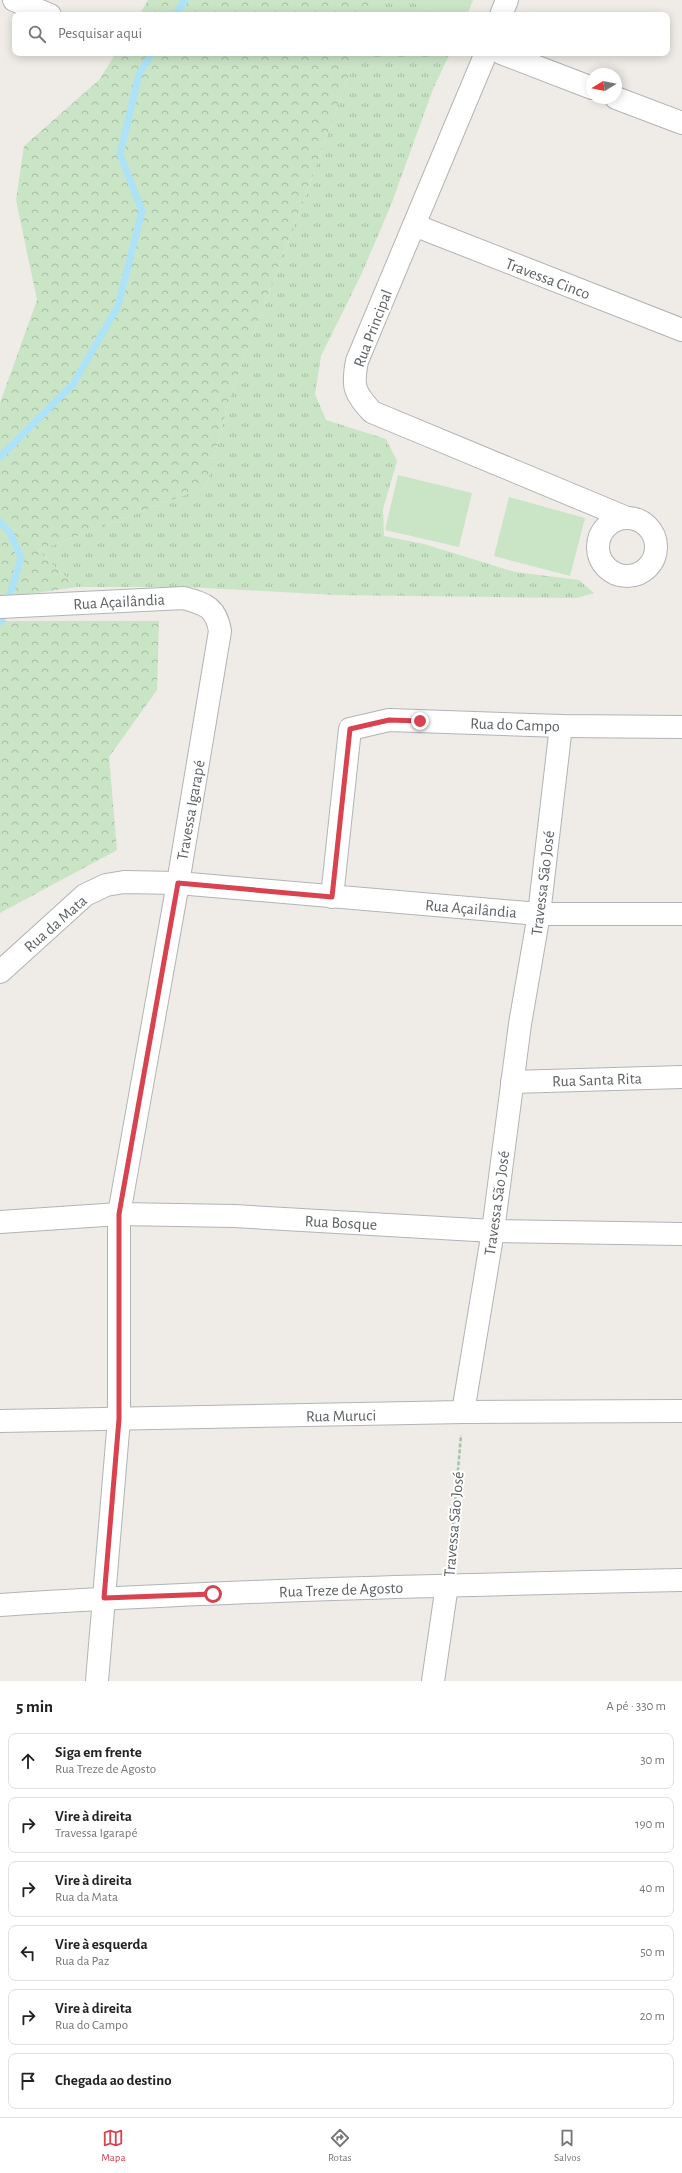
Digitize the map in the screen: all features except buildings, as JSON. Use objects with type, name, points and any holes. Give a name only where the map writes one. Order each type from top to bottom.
[{"type":"street","points":[[14,0],[43,12]]},
{"type":"street","points":[[502,12],[507,0]]},
{"type":"street","name":"Rua Principal","points":[[485,56],[357,360],[354,379],[358,396],[372,412],[627,518]]},
{"type":"street","points":[[509,56],[586,86]]},
{"type":"street","points":[[622,100],[682,124]]},
{"type":"street","name":"Travessa Cinco","points":[[414,225],[682,330]]},
{"type":"street","name":"Rua Açailândia","points":[[0,607],[184,598],[202,603],[213,610],[218,619],[220,630]]},
{"type":"street","name":"Travessa Igarapé","points":[[97,1681],[119,1419],[119,1214],[178,883],[220,630]]},
{"type":"street","name":"Rua do Campo","points":[[332,897],[350,729],[389,720],[561,726],[682,727]]},
{"type":"street","name":"Travessa São José","points":[[463,1412],[493,1230],[512,1082],[539,914],[561,726]]},
{"type":"street","name":"Rua da Mata","points":[[0,972],[85,895],[106,885],[124,882],[178,883],[332,897]]},
{"type":"street","name":"Rua Açailândia","points":[[332,897],[539,914],[682,914]]},
{"type":"street","name":"Rua Santa Rita","points":[[512,1082],[682,1077]]},
{"type":"street","name":"Rua Bosque","points":[[0,1222],[119,1214],[234,1216],[493,1230],[682,1234]]},
{"type":"street","name":"Rua Muruci","points":[[0,1421],[463,1412],[682,1410]]},
{"type":"street","name":"Rua Treze de Agosto","points":[[0,1605],[104,1598],[447,1585],[682,1580]]},
{"type":"street","name":"Travessa São José","points":[[432,1681],[447,1585]]},
{"type":"path","name":"Travessa São José","points":[[447,1585],[463,1412]]},
{"type":"green space","points":[[148,0],[374,0],[371,12],[141,12]]},
{"type":"green space","points":[[374,0],[408,0],[437,12],[371,12]]},
{"type":"green space","points":[[408,0],[473,0],[468,12],[437,12]]},
{"type":"green space","points":[[114,56],[356,56],[298,216],[232,390],[206,487],[38,551],[77,587],[9,597],[0,596],[0,403],[37,300],[16,200],[24,146],[99,80]]},
{"type":"green space","points":[[356,56],[449,56],[433,89],[391,205],[361,275],[321,356],[315,394],[326,420],[386,439],[397,461],[383,509],[384,536],[424,544],[515,572],[579,580],[594,593],[577,598],[336,595],[187,587],[77,587],[38,551],[206,487],[232,390],[298,216]]},
{"type":"green space","points":[[398,475],[472,493],[459,547],[385,530]]},
{"type":"green space","points":[[509,497],[585,518],[570,576],[494,556]]},
{"type":"green space","points":[[0,621],[159,621],[157,690],[109,757],[117,850],[0,913]]},
{"type":"waterway","points":[[177,12],[185,0]]},
{"type":"waterway","points":[[0,457],[73,384],[118,306],[142,211],[120,154],[139,74],[150,56]]},
{"type":"waterway","points":[[0,522],[10,533],[21,558],[2,620],[0,622]]},
{"type":"route","points":[[213,1594],[104,1598],[119,1419],[119,1214],[178,883],[332,897],[350,729],[389,720],[420,721]]}]
